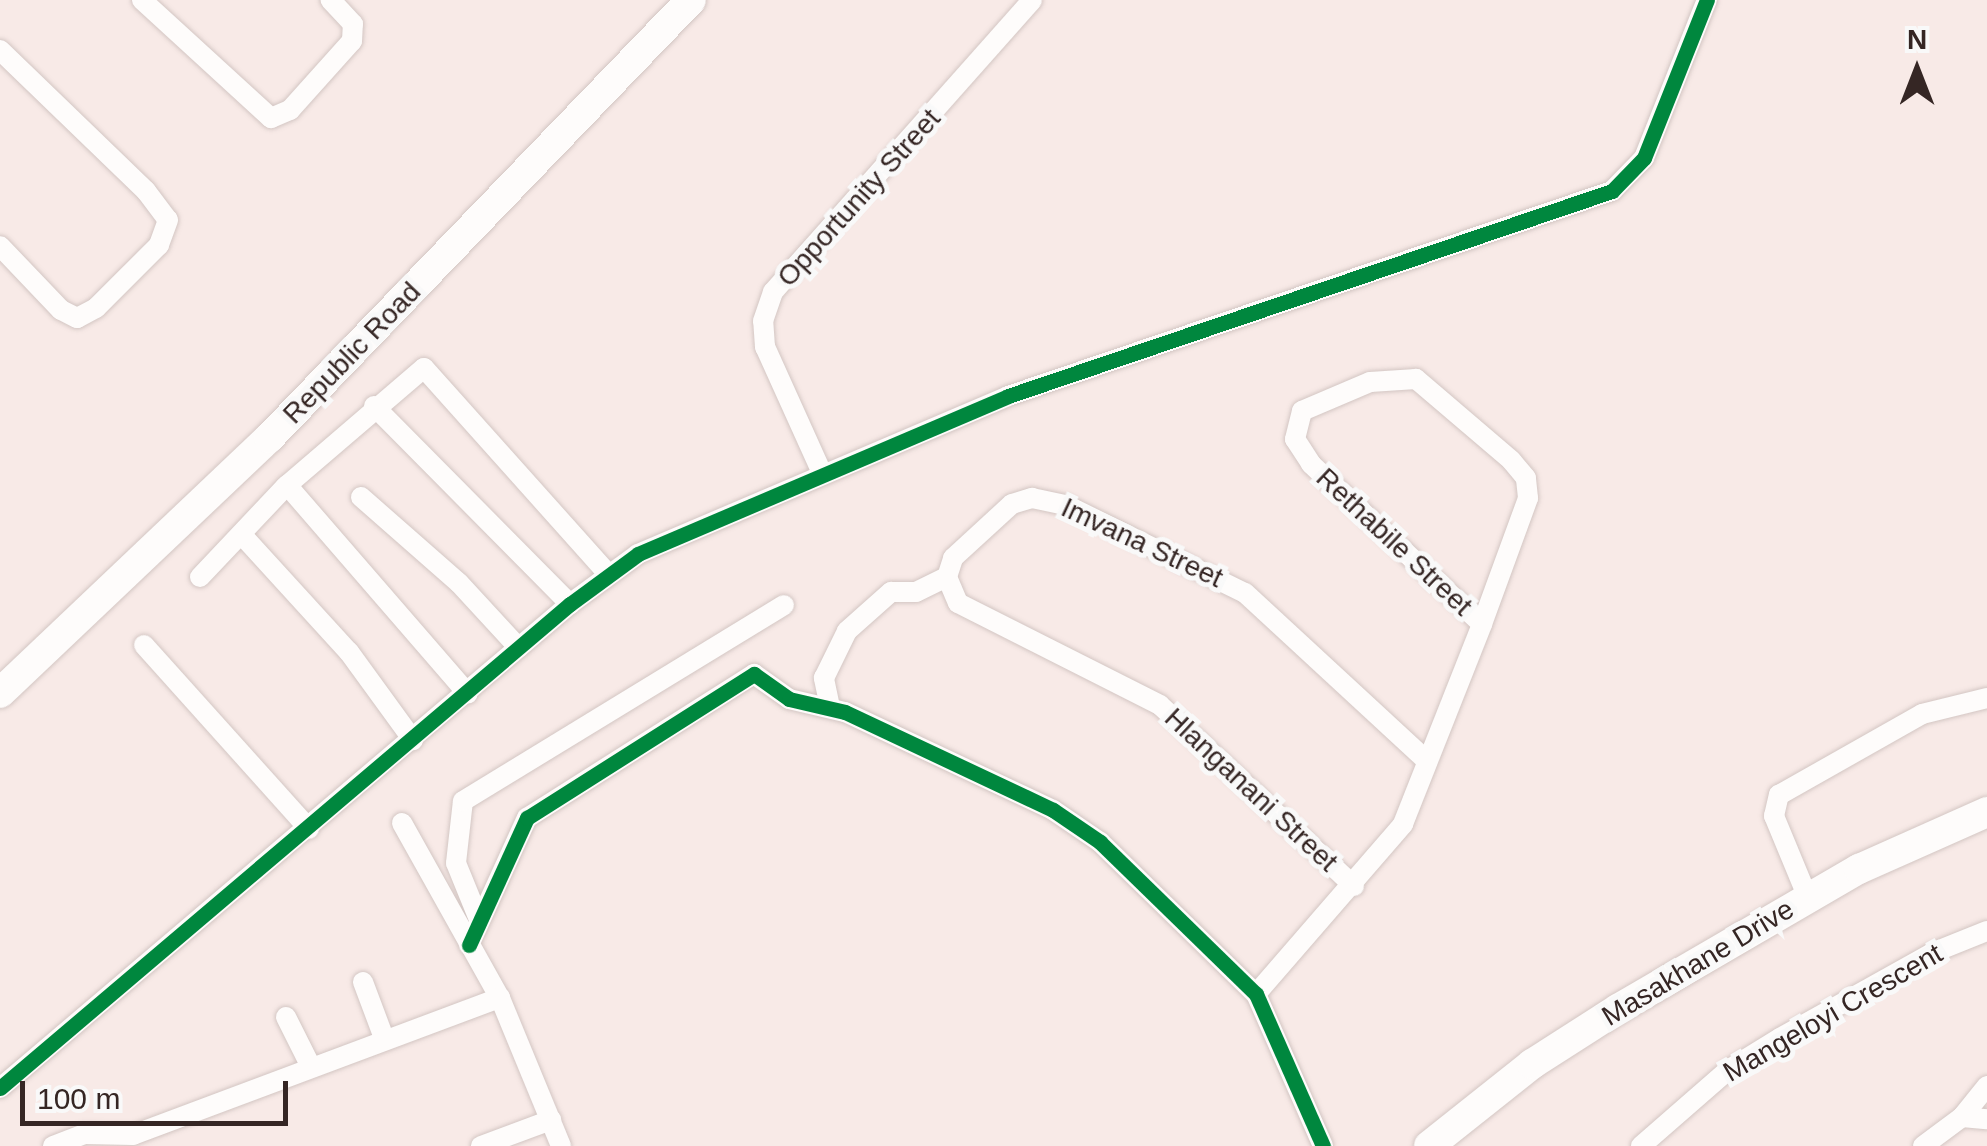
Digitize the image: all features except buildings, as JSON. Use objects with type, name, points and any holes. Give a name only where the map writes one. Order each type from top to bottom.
[{"type":"street","points":[[142,0],[271,118],[290,110],[352,41],[353,24],[331,0]]},
{"type":"street","name":"Republic Road","points":[[0,693],[282,425],[691,0]]},
{"type":"street","name":"Opportunity Street","points":[[822,473],[765,347],[766,306],[783,277],[1032,0]]},
{"type":"street","points":[[0,1088],[607,573],[822,473],[1008,396],[1612,191],[1644,158],[1707,0]]},
{"type":"street","points":[[0,50],[146,191],[168,220],[159,245],[96,308],[77,318],[62,310],[0,246]]},
{"type":"street","points":[[200,576],[287,485],[374,406],[406,378],[432,370],[607,573]]},
{"type":"street","name":"Rethabile Street","points":[[1256,994],[1395,838],[1482,624],[1528,498],[1521,471],[1434,389],[1410,377],[1332,393],[1302,410],[1295,439],[1311,464],[1482,624]]},
{"type":"street","points":[[374,406],[570,604]]},
{"type":"street","points":[[287,485],[468,694]]},
{"type":"street","points":[[360,496],[459,584],[519,648]]},
{"type":"street","name":"Imvana Street","points":[[947,576],[958,552],[1012,504],[1032,498],[1066,504],[1245,594],[1426,760]]},
{"type":"street","points":[[242,535],[349,652],[414,740]]},
{"type":"street","points":[[830,707],[824,678],[847,631],[891,592],[916,592],[947,576]]},
{"type":"street","name":"Hlanganani Street","points":[[947,576],[951,594],[966,608],[1165,708],[1354,886]]},
{"type":"street","points":[[478,918],[456,862],[463,801],[784,605]]},
{"type":"street","points":[[144,645],[309,828]]},
{"type":"street","points":[[469,945],[513,838],[531,814],[744,678],[757,675],[789,699],[830,707],[1080,827],[1256,994],[1323,1146]]},
{"type":"street","points":[[1808,898],[1774,816],[1779,796],[1922,714],[1987,698]]},
{"type":"street","name":"Masakhane Drive","points":[[1429,1146],[1532,1064],[1808,898],[1924,835],[1987,812]]},
{"type":"street","points":[[402,823],[434,870],[469,945],[500,998],[561,1146]]},
{"type":"street","name":"Mangeloyi Crescent","points":[[1641,1146],[1728,1070],[1898,970],[1987,931]]},
{"type":"street","points":[[363,982],[384,1038]]},
{"type":"street","points":[[53,1146],[84,1134],[134,1135],[384,1038],[500,998]]},
{"type":"street","points":[[286,1017],[310,1066]]},
{"type":"street","points":[[1923,1146],[1962,1118],[1987,1086]]},
{"type":"street","points":[[1962,1118],[1987,1119]]},
{"type":"street","points":[[482,1146],[551,1120]]},
{"type":"cycle path","points":[[0,1088],[570,604],[638,554],[1008,396],[1612,191],[1644,158],[1707,0]]},
{"type":"cycle path","points":[[469,945],[527,818],[754,674],[789,699],[845,712],[1053,810],[1100,842],[1256,994],[1323,1146]]}]
